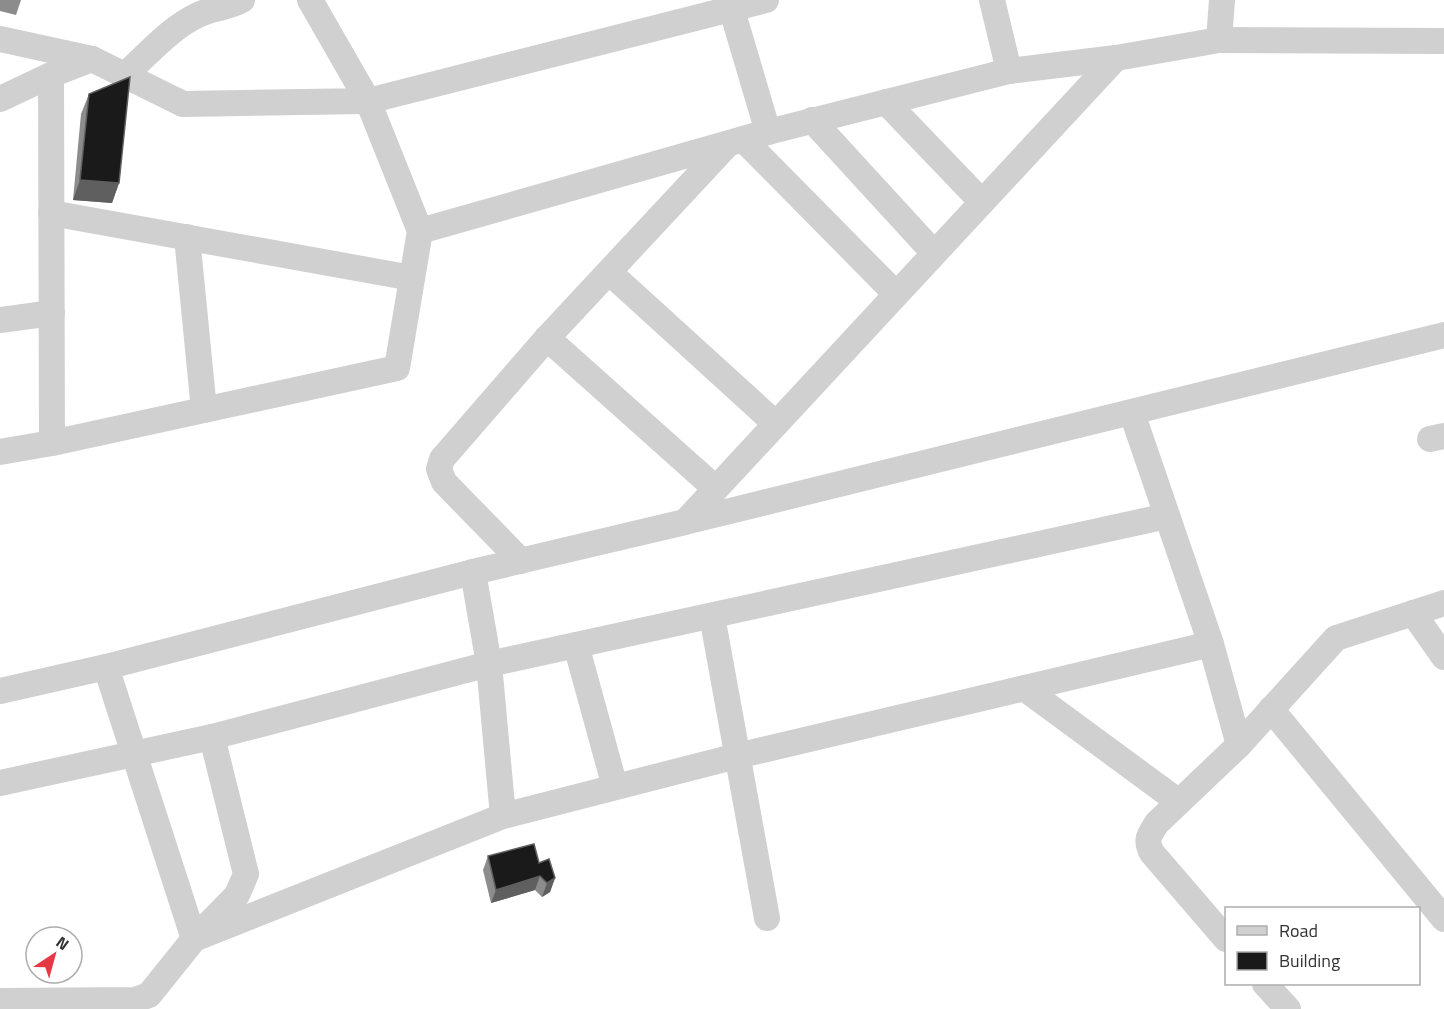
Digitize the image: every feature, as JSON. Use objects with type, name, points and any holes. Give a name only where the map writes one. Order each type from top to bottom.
[{"type":"street","points":[[125,75],[185,21],[242,0]]},
{"type":"street","points":[[0,452],[52,443],[397,368],[420,231],[368,101],[310,0]]},
{"type":"street","points":[[0,39],[92,58],[183,104],[368,101],[730,5],[766,0]]},
{"type":"street","points":[[992,0],[1009,71]]},
{"type":"street","points":[[1219,40],[1222,0]]},
{"type":"street","points":[[730,5],[768,132]]},
{"type":"street","points":[[420,231],[812,120],[1009,71],[1116,58],[1219,40],[1444,41]]},
{"type":"street","points":[[0,99],[92,58]]},
{"type":"street","points":[[685,522],[1116,58]]},
{"type":"street","points":[[51,75],[52,443]]},
{"type":"street","points":[[886,102],[981,202]]},
{"type":"street","points":[[812,120],[934,253]]},
{"type":"street","points":[[521,561],[444,482],[440,476],[439,464],[547,338],[736,141]]},
{"type":"street","points":[[736,141],[896,294]]},
{"type":"street","points":[[51,213],[412,278]]},
{"type":"street","points":[[187,237],[204,410]]},
{"type":"street","points":[[609,272],[776,424]]},
{"type":"street","points":[[0,320],[52,312]]},
{"type":"street","points":[[0,691],[106,667],[473,572],[1444,335]]},
{"type":"street","points":[[547,338],[715,489]]},
{"type":"street","points":[[1132,413],[1211,644],[1239,745]]},
{"type":"street","points":[[0,783],[212,737],[489,664],[1167,516]]},
{"type":"street","points":[[473,572],[489,664],[503,816]]},
{"type":"street","points":[[1225,937],[1147,845],[1150,834],[1157,823],[1239,745],[1336,638],[1444,603]]},
{"type":"street","points":[[1413,613],[1444,657]]},
{"type":"street","points":[[712,615],[766,918]]},
{"type":"street","points":[[194,939],[503,816],[737,756],[1211,644]]},
{"type":"street","points":[[576,645],[615,787]]},
{"type":"street","points":[[106,667],[194,939]]},
{"type":"street","points":[[1024,688],[1179,802]]},
{"type":"street","points":[[1271,709],[1444,919]]},
{"type":"street","points":[[0,1001],[135,1000],[149,995],[194,939],[237,895],[246,874],[212,737]]},
{"type":"street","points":[[1266,985],[1288,1009]]},
{"type":"building","points":[[130,77],[119,183],[80,180],[89,94]]},
{"type":"building","points":[[534,844],[539,863],[549,859],[555,878],[547,883],[540,876],[496,890],[488,856]]}]
